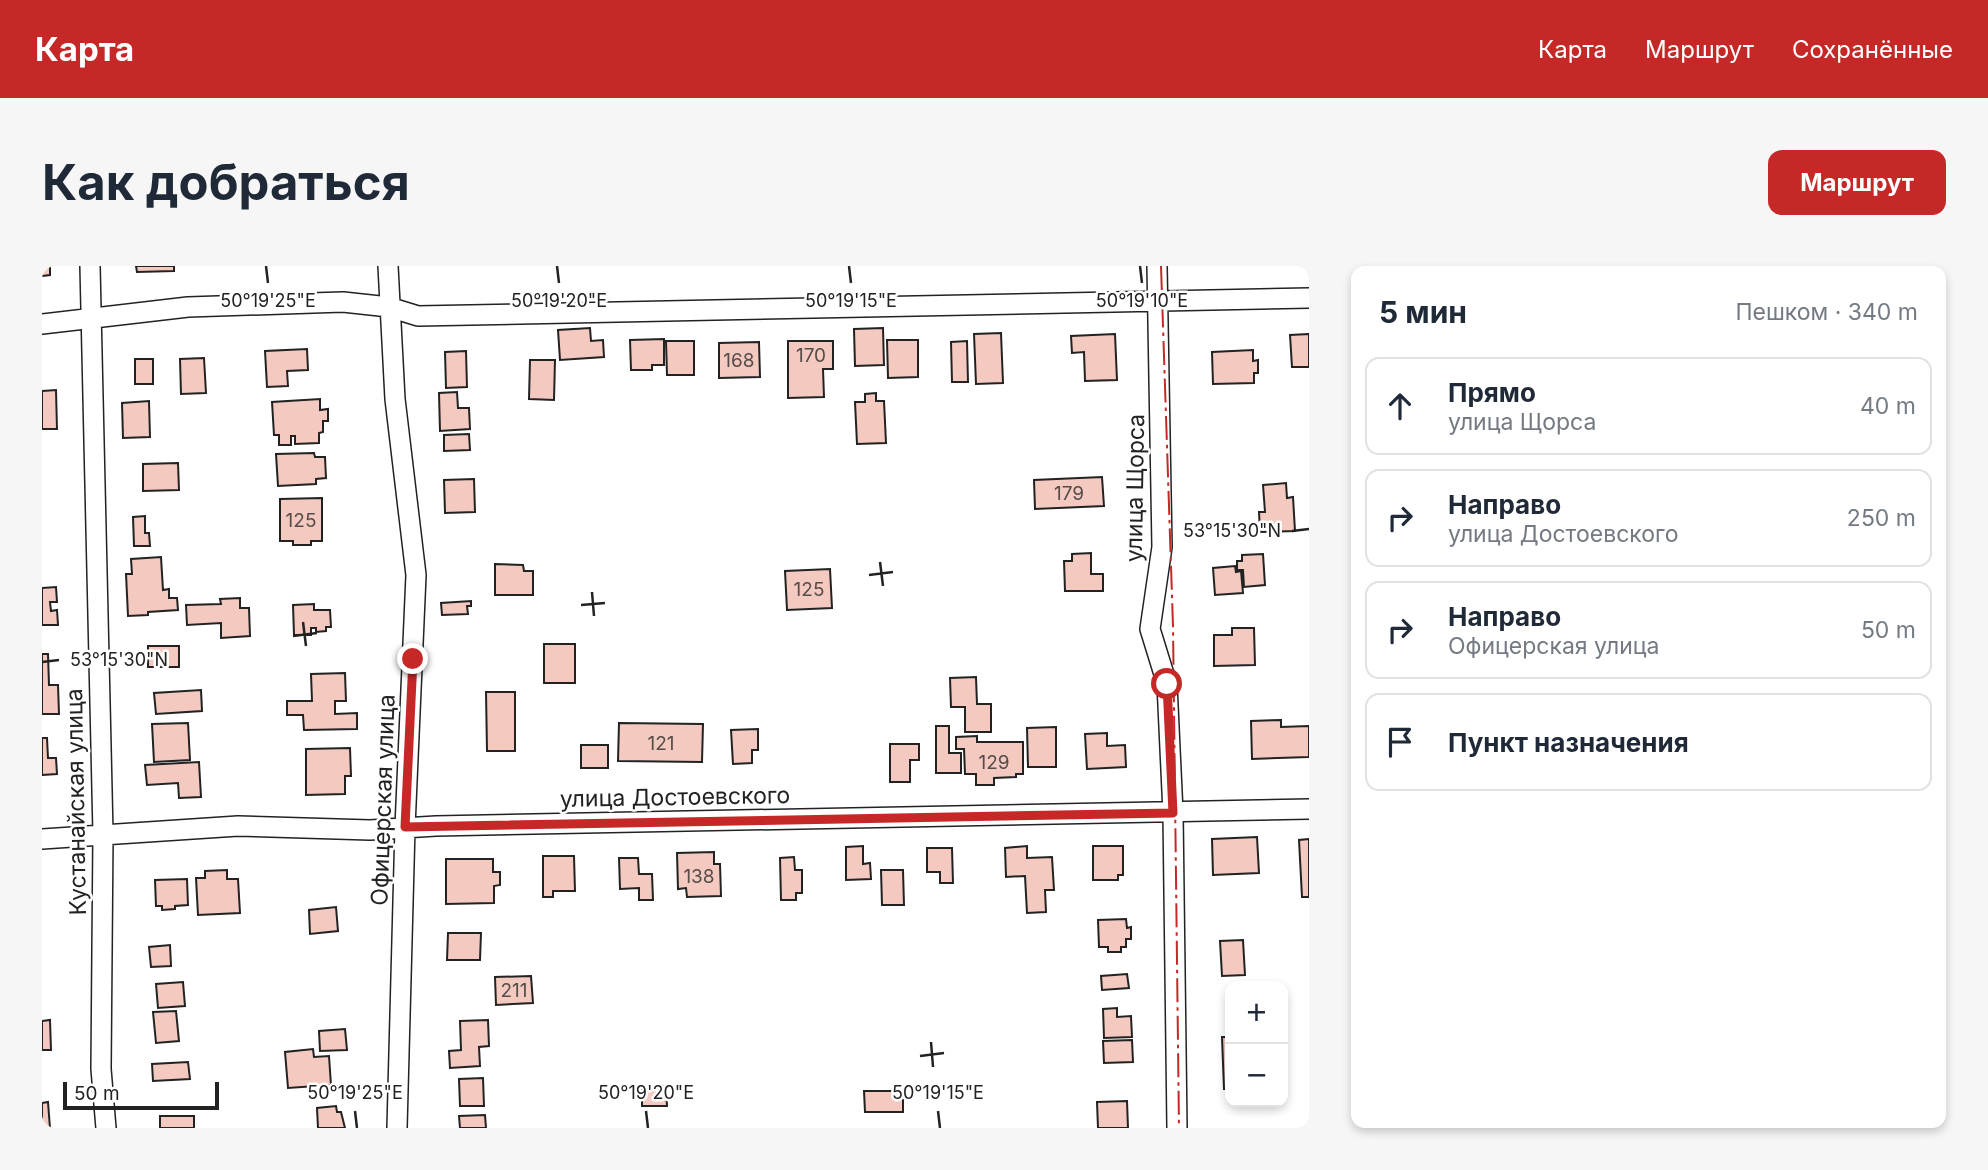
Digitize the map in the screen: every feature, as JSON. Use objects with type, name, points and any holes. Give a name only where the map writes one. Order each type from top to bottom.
[{"type":"street","name":"Кустанайская улица","points":[[90,266],[103,834],[101,1069],[106,1128]]},
{"type":"street","name":"Офицерская улица","points":[[388,266],[395,399],[416,575],[405,827],[397,1128]]},
{"type":"street","name":"улица Щорса","points":[[1157,266],[1163,547],[1150,629],[1167,684],[1173,813],[1177,1128]]},
{"type":"street","points":[[42,324],[188,307],[344,302],[389,307],[418,316],[1309,298]]},
{"type":"street","name":"улица Достоевского","points":[[42,839],[238,826],[370,830],[405,827],[1173,813],[1309,808]]},
{"type":"building","points":[[42,266],[50,266],[50,275],[42,276]]},
{"type":"building","points":[[136,266],[174,266],[174,271],[137,272]]},
{"type":"building","points":[[590,328],[591,341],[603,340],[604,357],[560,360],[558,330]]},
{"type":"building","points":[[883,328],[884,365],[855,366],[854,329]]},
{"type":"building","points":[[1001,333],[1003,383],[976,384],[974,334]]},
{"type":"building","points":[[1115,334],[1117,380],[1085,381],[1084,352],[1072,353],[1071,336]]},
{"type":"building","points":[[1309,334],[1309,367],[1292,367],[1290,335]]},
{"type":"building","points":[[664,339],[664,365],[652,365],[652,370],[631,370],[630,340]]},
{"type":"building","points":[[887,340],[918,340],[918,377],[888,378]]},
{"type":"building","points":[[666,341],[694,341],[694,375],[667,375]]},
{"type":"building","points":[[788,341],[833,341],[833,369],[823,369],[824,397],[788,398]]},
{"type":"building","points":[[967,341],[968,382],[952,382],[951,342]]},
{"type":"building","points":[[759,342],[760,377],[719,378],[719,343]]},
{"type":"building","points":[[307,349],[308,370],[287,371],[288,386],[267,387],[265,351]]},
{"type":"building","points":[[1253,350],[1253,361],[1258,360],[1258,373],[1254,373],[1254,383],[1213,384],[1212,352]]},
{"type":"building","points":[[466,351],[467,387],[446,388],[445,352]]},
{"type":"building","points":[[204,358],[206,393],[181,394],[180,359]]},
{"type":"building","points":[[135,359],[153,359],[153,384],[135,384]]},
{"type":"building","points":[[530,360],[555,360],[554,400],[529,399]]},
{"type":"building","points":[[56,390],[57,429],[42,429],[42,391]]},
{"type":"building","points":[[457,392],[458,408],[469,408],[470,429],[440,431],[439,393]]},
{"type":"building","points":[[876,393],[876,401],[884,401],[886,443],[857,444],[855,402],[865,402],[865,394]]},
{"type":"building","points":[[320,399],[320,410],[328,409],[328,421],[323,421],[319,443],[295,444],[295,436],[291,436],[291,445],[279,445],[279,435],[274,435],[272,402]]},
{"type":"building","points":[[149,401],[150,437],[123,438],[122,403]]},
{"type":"building","points":[[469,434],[470,450],[444,451],[444,435]]},
{"type":"building","points":[[314,453],[315,457],[325,457],[326,478],[316,479],[316,484],[278,486],[276,454]]},
{"type":"building","points":[[178,463],[179,490],[143,491],[143,464]]},
{"type":"building","points":[[1102,477],[1104,506],[1035,509],[1034,480]]},
{"type":"building","points":[[474,479],[475,512],[445,513],[444,480]]},
{"type":"building","points":[[1286,483],[1287,498],[1293,497],[1295,531],[1260,532],[1259,512],[1265,512],[1263,485]]},
{"type":"building","points":[[322,498],[322,541],[311,541],[311,545],[293,545],[293,541],[280,541],[280,499]]},
{"type":"building","points":[[145,516],[145,533],[149,533],[150,546],[134,546],[133,517]]},
{"type":"building","points":[[1091,553],[1091,574],[1103,574],[1103,591],[1065,591],[1064,561],[1072,561],[1072,554]]},
{"type":"building","points":[[1263,554],[1265,585],[1244,587],[1243,570],[1237,570],[1237,561],[1242,561],[1242,555]]},
{"type":"building","points":[[161,557],[163,590],[169,589],[169,598],[177,598],[178,610],[128,616],[126,574],[132,574],[131,559]]},
{"type":"building","points":[[495,564],[523,565],[524,571],[533,571],[533,595],[495,595]]},
{"type":"building","points":[[1235,566],[1236,572],[1241,571],[1243,593],[1215,595],[1213,568]]},
{"type":"building","points":[[830,569],[832,608],[787,610],[785,571]]},
{"type":"building","points":[[56,587],[57,602],[50,602],[51,611],[57,610],[58,625],[42,625],[42,588]]},
{"type":"building","points":[[240,598],[240,608],[249,608],[250,636],[221,638],[221,623],[187,625],[186,605],[221,604],[220,599]]},
{"type":"building","points":[[471,601],[471,606],[467,606],[468,614],[442,615],[441,603]]},
{"type":"building","points":[[314,604],[314,610],[330,610],[331,627],[326,627],[326,631],[316,632],[316,628],[311,628],[311,635],[294,635],[293,605]]},
{"type":"building","points":[[1232,628],[1254,628],[1255,665],[1214,666],[1214,635],[1232,635]]},
{"type":"building","points":[[544,644],[575,644],[575,683],[544,683]]},
{"type":"building","points":[[148,646],[179,646],[179,667],[148,667]]},
{"type":"building","points":[[42,654],[48,654],[49,685],[58,685],[59,714],[42,714]]},
{"type":"building","points":[[345,673],[346,701],[335,701],[335,714],[357,713],[357,729],[304,730],[303,715],[287,715],[287,701],[312,701],[311,674]]},
{"type":"building","points":[[976,677],[977,704],[991,704],[991,732],[965,732],[965,707],[951,707],[950,678]]},
{"type":"building","points":[[201,690],[202,711],[156,714],[154,693]]},
{"type":"building","points":[[486,692],[515,692],[515,751],[487,751]]},
{"type":"building","points":[[1281,720],[1281,727],[1309,726],[1309,757],[1252,759],[1251,721]]},
{"type":"building","points":[[188,723],[190,760],[154,762],[152,724]]},
{"type":"building","points":[[619,723],[703,724],[702,762],[618,761]]},
{"type":"building","points":[[936,726],[949,726],[949,753],[961,753],[961,773],[936,773]]},
{"type":"building","points":[[1056,727],[1056,767],[1028,767],[1027,728]]},
{"type":"building","points":[[758,729],[758,750],[752,750],[752,763],[733,764],[731,730]]},
{"type":"building","points":[[1107,733],[1107,746],[1125,745],[1126,767],[1087,769],[1085,734]]},
{"type":"building","points":[[977,736],[977,742],[1023,742],[1023,774],[994,778],[994,785],[976,785],[976,774],[965,774],[964,749],[956,749],[956,737]]},
{"type":"building","points":[[42,738],[47,738],[48,758],[56,758],[57,774],[42,775]]},
{"type":"building","points":[[890,744],[919,744],[919,760],[910,760],[910,782],[890,782]]},
{"type":"building","points":[[581,745],[608,745],[608,768],[581,768]]},
{"type":"building","points":[[350,748],[351,776],[345,776],[345,794],[306,795],[306,749]]},
{"type":"building","points":[[199,762],[201,797],[179,798],[178,783],[147,785],[145,765]]},
{"type":"building","points":[[1257,837],[1259,873],[1213,875],[1212,839]]},
{"type":"building","points":[[1309,839],[1309,897],[1302,897],[1299,840]]},
{"type":"building","points":[[863,846],[863,864],[870,863],[871,879],[846,880],[846,847]]},
{"type":"building","points":[[1027,846],[1027,858],[1052,857],[1054,890],[1045,890],[1046,912],[1027,913],[1025,876],[1006,877],[1005,848]]},
{"type":"building","points":[[1093,846],[1123,846],[1123,875],[1118,875],[1118,880],[1093,880]]},
{"type":"building","points":[[927,848],[952,848],[953,883],[940,883],[940,872],[927,872]]},
{"type":"building","points":[[714,852],[714,864],[720,864],[721,896],[687,897],[686,888],[678,889],[677,853]]},
{"type":"building","points":[[543,856],[574,856],[575,891],[553,891],[553,897],[543,897]]},
{"type":"building","points":[[794,857],[795,870],[802,870],[802,893],[796,893],[796,900],[781,900],[780,858]]},
{"type":"building","points":[[619,858],[638,858],[639,874],[652,874],[653,900],[639,900],[639,888],[620,889]]},
{"type":"building","points":[[446,859],[493,859],[493,872],[500,872],[500,885],[494,886],[494,903],[446,904]]},
{"type":"building","points":[[227,870],[227,879],[238,879],[240,913],[198,915],[196,878],[205,878],[205,871]]},
{"type":"building","points":[[881,870],[903,870],[904,905],[882,905]]},
{"type":"building","points":[[187,879],[188,905],[162,910],[162,906],[156,906],[155,880]]},
{"type":"building","points":[[336,907],[338,931],[310,934],[309,910]]},
{"type":"building","points":[[1126,919],[1127,928],[1131,927],[1131,939],[1126,939],[1126,947],[1121,947],[1121,952],[1108,952],[1108,947],[1099,947],[1098,920]]},
{"type":"building","points":[[448,933],[481,933],[480,960],[447,960]]},
{"type":"building","points":[[1243,940],[1245,975],[1222,976],[1220,941]]},
{"type":"building","points":[[170,945],[171,966],[151,967],[149,947]]},
{"type":"building","points":[[1127,974],[1129,988],[1102,990],[1101,976]]},
{"type":"building","points":[[531,976],[533,1003],[496,1005],[495,977]]},
{"type":"building","points":[[183,982],[185,1006],[158,1008],[156,984]]},
{"type":"building","points":[[1117,1008],[1117,1017],[1131,1016],[1132,1037],[1104,1038],[1103,1009]]},
{"type":"building","points":[[176,1011],[179,1041],[156,1043],[153,1012]]},
{"type":"building","points":[[50,1020],[51,1050],[42,1050],[42,1021]]},
{"type":"building","points":[[488,1020],[489,1046],[479,1047],[480,1066],[450,1068],[449,1051],[461,1050],[460,1021]]},
{"type":"building","points":[[345,1029],[347,1050],[320,1051],[319,1031]]},
{"type":"building","points":[[1222,1037],[1225,1037],[1224,1089]]},
{"type":"building","points":[[1132,1040],[1133,1062],[1104,1063],[1103,1041]]},
{"type":"building","points":[[313,1049],[314,1057],[329,1056],[331,1085],[288,1088],[285,1052]]},
{"type":"building","points":[[188,1062],[190,1079],[153,1081],[152,1064]]},
{"type":"building","points":[[483,1078],[484,1106],[460,1106],[459,1079]]},
{"type":"building","points":[[666,1086],[667,1106],[642,1106],[642,1087]]},
{"type":"building","points":[[864,1091],[903,1091],[903,1112],[865,1112]]},
{"type":"building","points":[[1127,1101],[1128,1128],[1098,1128],[1097,1102]]},
{"type":"building","points":[[48,1102],[50,1128],[42,1128],[42,1103]]},
{"type":"building","points":[[336,1106],[337,1112],[341,1112],[345,1128],[318,1128],[317,1108]]},
{"type":"building","points":[[485,1115],[486,1128],[460,1128],[459,1116]]},
{"type":"building","points":[[160,1116],[194,1116],[194,1128],[160,1128]]},
{"type":"power","points":[[1161,266],[1173,626],[1179,1128]]},
{"type":"route","points":[[413,659],[405,827],[1173,813],[1167,684]]}]
